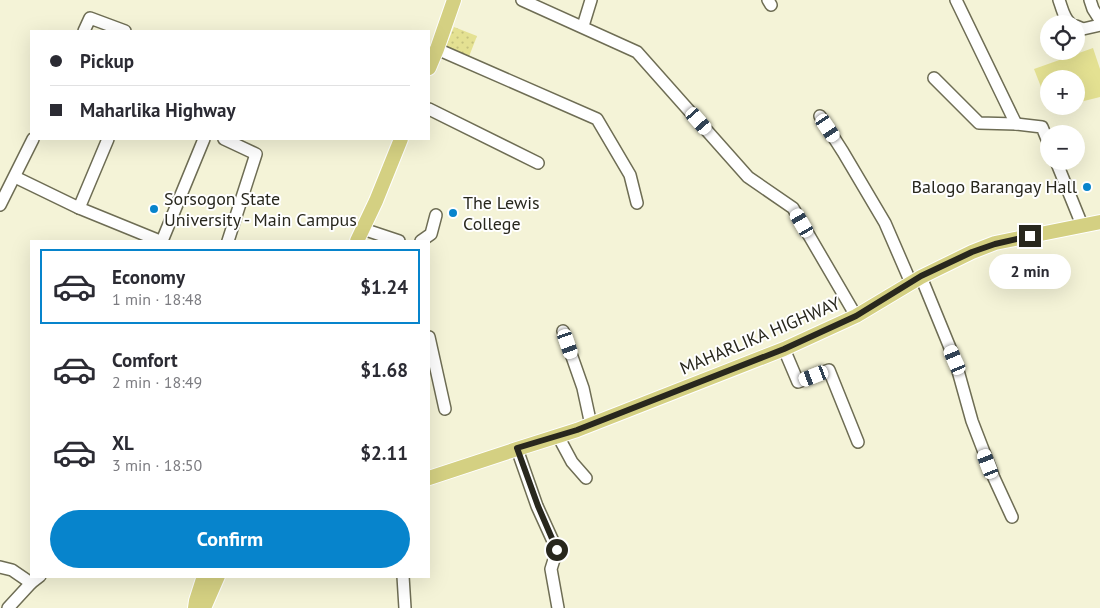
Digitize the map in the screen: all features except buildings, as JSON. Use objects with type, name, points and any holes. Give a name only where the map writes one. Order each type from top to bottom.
[{"type":"main road","points":[[430,66],[454,0]]},
{"type":"main road","points":[[360,235],[401,140]]},
{"type":"main road","name":"MAHARLIKA HIGHWAY","points":[[430,478],[591,425],[784,349],[856,316],[916,280],[972,252],[995,244],[1100,222]]},
{"type":"main road","points":[[195,608],[203,578]]},
{"type":"main road","points":[[204,608],[217,578]]},
{"type":"street","points":[[522,0],[638,52],[748,177],[793,208],[856,316]]},
{"type":"street","points":[[583,26],[591,0]]},
{"type":"street","points":[[956,0],[1016,124]]},
{"type":"street","points":[[1059,0],[1065,15]]},
{"type":"street","points":[[1090,0],[1100,20]]},
{"type":"street","points":[[84,30],[90,18],[122,30]]},
{"type":"street","points":[[1085,29],[1100,25]]},
{"type":"street","points":[[437,49],[597,119],[630,175],[637,203]]},
{"type":"street","points":[[934,78],[979,123],[1040,127]]},
{"type":"street","points":[[430,109],[538,163]]},
{"type":"street","points":[[820,116],[844,152],[885,223],[916,280],[955,360],[972,421],[994,478],[1012,517]]},
{"type":"street","points":[[0,206],[33,140]]},
{"type":"street","points":[[79,208],[108,140]]},
{"type":"street","points":[[161,240],[204,140]]},
{"type":"street","points":[[226,140],[256,154],[228,240]]},
{"type":"street","points":[[1060,170],[1082,225]]},
{"type":"street","points":[[15,178],[79,208],[159,240]]},
{"type":"street","points":[[422,240],[431,234],[436,215]]},
{"type":"street","points":[[360,235],[392,240]]},
{"type":"street","points":[[563,331],[582,388],[591,425]]},
{"type":"street","points":[[430,342],[445,409]]},
{"type":"street","points":[[784,349],[798,382],[829,370],[858,442]]},
{"type":"street","points":[[558,436],[572,462],[586,478]]},
{"type":"street","points":[[517,448],[538,506],[557,550],[551,569],[558,608]]},
{"type":"street","points":[[0,568],[12,570],[30,578]]},
{"type":"street","points":[[403,578],[405,608]]},
{"type":"street","points":[[8,608],[35,580]]},
{"type":"shaded area","points":[[454,27],[477,36],[468,59],[445,49]]},
{"type":"shaded area","points":[[1093,48],[1100,69],[1100,97],[1085,101],[1085,70],[1040,70],[1040,84],[1034,69],[1059,60],[1085,60],[1085,51]]},
{"type":"place","name":"Balogo Barangay Hall","points":[[1087,187]]},
{"type":"place","name":"Sorsogon State University - Main Campus","points":[[154,209]]},
{"type":"place","name":"The Lewis College","points":[[453,213]]},
{"type":"route","points":[[557,550],[538,506],[517,448],[577,430],[784,349],[856,316],[921,276],[972,252],[995,244],[1030,236]]}]
